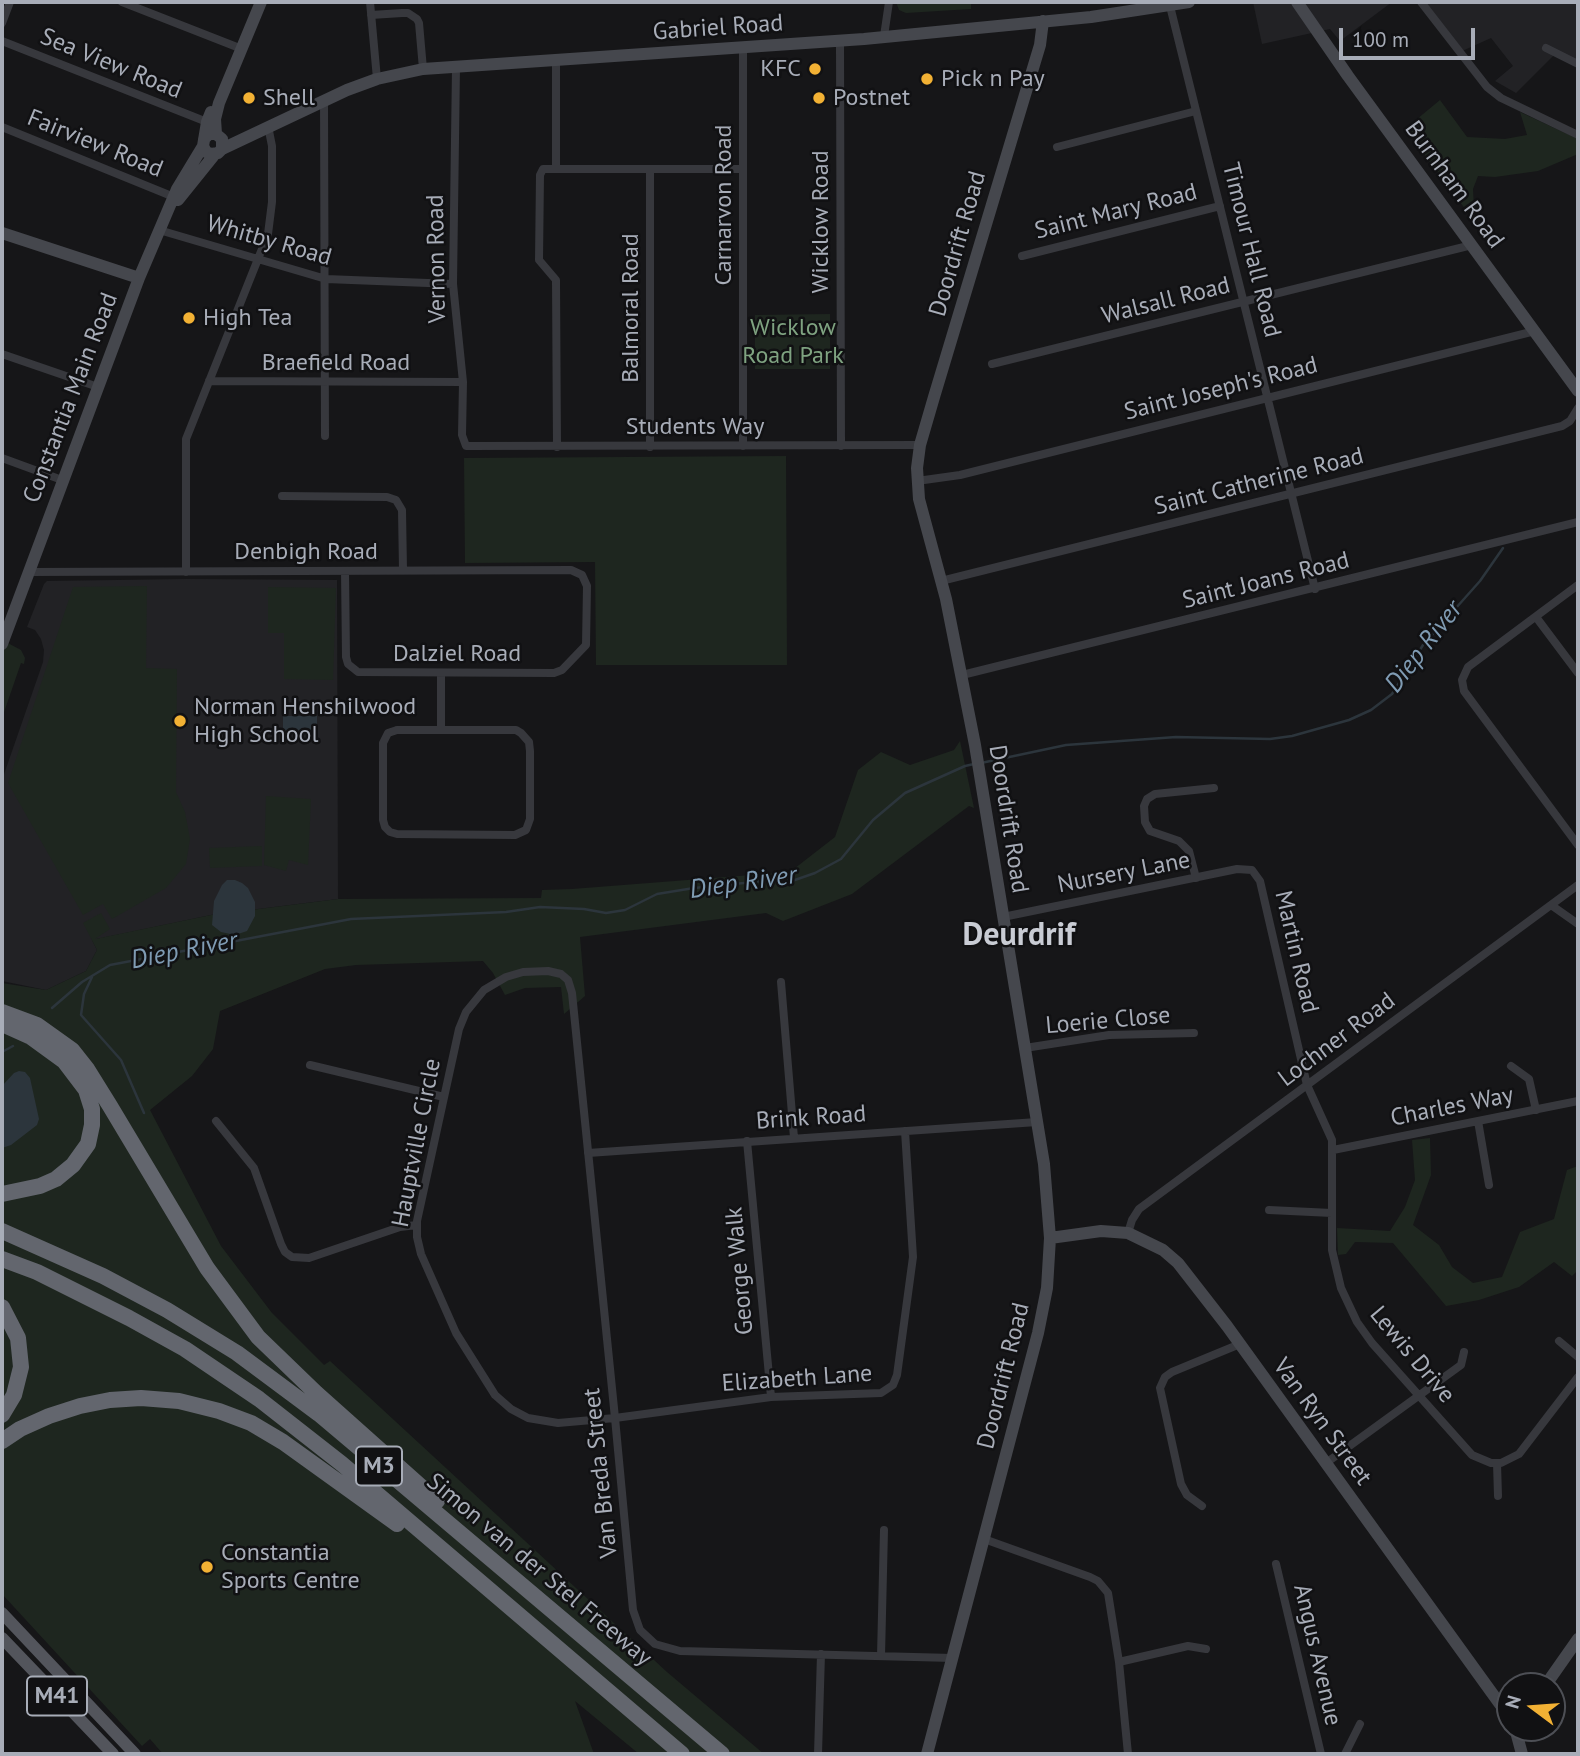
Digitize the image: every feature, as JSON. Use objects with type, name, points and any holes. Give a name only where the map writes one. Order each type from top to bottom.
[{"type":"highway","points":[[2,1012],[37,1025],[72,1050],[110,1106],[207,1268],[258,1337],[316,1393],[447,1510],[459,1522],[468,1540]]},
{"type":"highway","points":[[2,1024],[31,1037],[64,1061],[86,1090],[92,1109],[92,1125],[88,1144],[74,1165],[56,1179],[40,1186],[2,1194]]},
{"type":"highway","name":"Simon van der Stel Freeway","points":[[2,1231],[103,1276],[167,1310],[237,1353],[319,1414],[722,1754]]},
{"type":"highway","name":"Simon van der Stel Freeway","points":[[2,1259],[37,1272],[97,1301],[169,1340],[224,1375],[305,1434],[682,1754]]},
{"type":"highway","points":[[2,1307],[18,1338],[21,1367],[14,1395],[2,1415]]},
{"type":"highway","points":[[2,1441],[20,1429],[49,1416],[110,1400],[141,1398],[178,1401],[219,1411],[251,1423],[283,1442],[481,1585]]},
{"type":"main road","name":"M41","points":[[2,1612],[135,1754]]},
{"type":"main road","name":"M41","points":[[2,1638],[113,1754]]},
{"type":"street","points":[[2,23],[10,2]]},
{"type":"street","points":[[122,2],[242,49]]},
{"type":"street","points":[[213,143],[207,122],[261,2]]},
{"type":"street","points":[[370,2],[377,79]]},
{"type":"street","points":[[884,36],[889,2]]},
{"type":"street","name":"Gabriel Road","points":[[213,143],[264,128],[377,79],[423,69],[840,41],[1091,17],[1189,2]]},
{"type":"street","name":"Burnham Road","points":[[1297,2],[1578,391]]},
{"type":"street","points":[[1421,2],[1487,87],[1500,98],[1578,135]]},
{"type":"street","name":"Timour Hall Road","points":[[1170,3],[1315,589]]},
{"type":"street","points":[[371,15],[408,13],[416,19],[419,23],[423,69]]},
{"type":"street","name":"Doordrift Road","points":[[927,1754],[1038,1333],[1047,1288],[1050,1238],[1047,1185],[975,745],[962,675],[917,481],[920,445],[1040,45],[1043,21]]},
{"type":"street","name":"Sea View Road","points":[[2,41],[207,122]]},
{"type":"street","name":"Wicklow Road","points":[[840,41],[841,446]]},
{"type":"street","name":"Carnarvon Road","points":[[743,47],[743,446]]},
{"type":"street","points":[[1546,48],[1578,64]]},
{"type":"street","points":[[556,61],[556,169]]},
{"type":"street","name":"Vernon Road","points":[[457,67],[453,285],[463,382],[462,435],[464,444],[469,447]]},
{"type":"street","points":[[213,143],[216,114],[226,84]]},
{"type":"street","points":[[324,100],[326,436]]},
{"type":"street","points":[[1057,147],[1196,111]]},
{"type":"street","name":"Fairview Road","points":[[2,127],[174,197]]},
{"type":"street","points":[[186,572],[184,447],[268,234],[272,202],[272,146],[264,128]]},
{"type":"street","name":"Constantia Main Road","points":[[2,642],[159,230],[174,197],[213,143]]},
{"type":"street","name":"Constantia Main Road","points":[[168,211],[213,143]]},
{"type":"street","name":"Balmoral Road","points":[[650,169],[650,447]]},
{"type":"street","points":[[556,447],[556,280],[539,260],[540,176],[543,170],[743,169]]},
{"type":"street","name":"Saint Mary Road","points":[[1022,256],[1220,206]]},
{"type":"street","name":"Whitby Road","points":[[159,230],[326,279],[453,285]]},
{"type":"street","points":[[2,233],[139,278]]},
{"type":"street","name":"Walsall Road","points":[[992,363],[1472,245]]},
{"type":"street","name":"Saint Joseph's Road","points":[[917,481],[960,475],[1535,331]]},
{"type":"street","points":[[2,355],[98,387]]},
{"type":"street","name":"Braefield Road","points":[[209,381],[463,382]]},
{"type":"street","name":"Saint Catherine Road","points":[[941,581],[1562,426],[1570,421],[1578,408]]},
{"type":"street","name":"Students Way","points":[[469,447],[920,445]]},
{"type":"street","points":[[3,461],[62,480]]},
{"type":"street","points":[[282,496],[387,497],[396,500],[402,510],[403,570]]},
{"type":"street","name":"Saint Joans Road","points":[[962,675],[1578,522]]},
{"type":"street","name":"Denbigh Road","points":[[28,572],[571,570],[582,575],[587,586],[587,640],[583,649],[571,661]]},
{"type":"street","name":"Dalziel Road","points":[[345,571],[346,657],[353,670],[364,673],[554,673],[562,670],[571,661]]},
{"type":"street","points":[[1578,585],[1468,667],[1463,675],[1462,685],[1578,845]]},
{"type":"street","points":[[1535,617],[1578,673]]},
{"type":"street","points":[[441,673],[441,730]]},
{"type":"street","points":[[397,730],[441,730],[516,730],[526,737],[530,751],[530,819],[526,830],[515,835],[397,835],[384,827],[385,737],[391,731],[397,730]]},
{"type":"street","points":[[1196,878],[1189,850],[1179,841],[1150,831],[1145,822],[1144,806],[1147,799],[1155,794],[1214,788]]},
{"type":"street","name":"Nursery Lane","points":[[1003,917],[1237,869],[1252,870]]},
{"type":"street","name":"Martin Road","points":[[1252,870],[1260,881],[1307,1086]]},
{"type":"street","name":"Lochner Road","points":[[1128,1233],[1139,1209],[1578,885]]},
{"type":"street","points":[[1551,905],[1578,924]]},
{"type":"street","name":"Hauptville Circle","points":[[572,993],[565,977],[557,972],[515,974],[484,990],[471,1004],[462,1020],[417,1225],[421,1254],[456,1333],[502,1403],[520,1415],[548,1422],[615,1418]]},
{"type":"street","points":[[781,982],[794,1138]]},
{"type":"street","name":"Van Breda Street","points":[[572,993],[633,1610],[637,1624],[645,1635],[661,1647],[680,1651],[953,1658]]},
{"type":"street","name":"Loerie Close","points":[[1025,1048],[1110,1035],[1194,1033]]},
{"type":"street","points":[[310,1065],[444,1097]]},
{"type":"street","points":[[1511,1066],[1529,1079],[1536,1110]]},
{"type":"street","name":"Lewis Drive","points":[[1307,1086],[1332,1140],[1334,1263],[1351,1311],[1372,1343],[1472,1455],[1497,1463]]},
{"type":"street","name":"Charles Way","points":[[1333,1150],[1578,1101]]},
{"type":"street","points":[[216,1121],[254,1168],[281,1244],[285,1252],[292,1257],[305,1259],[400,1227],[417,1225]]},
{"type":"street","points":[[1478,1121],[1489,1185]]},
{"type":"street","name":"Brink Road","points":[[588,1153],[1037,1122]]},
{"type":"street","name":"Elizabeth Lane","points":[[615,1418],[771,1397],[877,1394],[889,1389],[896,1380],[913,1257],[905,1131]]},
{"type":"street","name":"George Walk","points":[[747,1141],[771,1397]]},
{"type":"street","points":[[1269,1210],[1332,1213]]},
{"type":"street","name":"Van Ryn Street","points":[[1050,1238],[1101,1231],[1128,1233],[1163,1250],[1178,1263],[1240,1344],[1496,1699]]},
{"type":"street","points":[[1559,1341],[1578,1357]]},
{"type":"street","points":[[1202,1506],[1188,1495],[1181,1484],[1160,1388],[1165,1377],[1172,1372],[1240,1344]]},
{"type":"street","points":[[1326,1463],[1461,1365],[1464,1352]]},
{"type":"street","points":[[1498,1496],[1497,1463],[1511,1460],[1518,1454],[1578,1377]]},
{"type":"street","points":[[881,1656],[884,1530]]},
{"type":"street","points":[[984,1539],[1081,1573],[1098,1581],[1108,1593],[1119,1662],[1128,1754]]},
{"type":"street","name":"Angus Avenue","points":[[1276,1564],[1321,1754]]},
{"type":"street","points":[[1555,1672],[1578,1639]]},
{"type":"street","points":[[1119,1662],[1188,1646],[1206,1648]]},
{"type":"street","points":[[818,1754],[821,1654]]},
{"type":"street","points":[[1345,1754],[1360,1724]]},
{"type":"shaded area","points":[[1253,2],[1392,2],[1340,41],[1330,29],[1262,44]]},
{"type":"shaded area","points":[[1422,2],[1578,2],[1578,64],[1556,53],[1516,93],[1495,81],[1513,66],[1491,38],[1460,52]]},
{"type":"shaded area","name":"Norman Henshilwood High School","points":[[337,580],[338,899],[211,915],[92,940],[97,950],[86,971],[46,990],[2,981],[2,780],[43,662],[41,639],[35,630],[27,627],[44,584],[47,581]]},
{"type":"shaded area","points":[[283,716],[317,716],[317,732],[283,733]]},
{"type":"shaded area","points":[[227,880],[242,883],[248,888],[255,902],[255,916],[247,931],[235,935],[221,932],[212,925],[214,901]]},
{"type":"shaded area","points":[[19,1071],[25,1072],[30,1078],[39,1119],[37,1125],[11,1145],[2,1148],[2,1086]]},
{"type":"green space","points":[[896,2],[971,2],[971,9],[906,13],[899,10]]},
{"type":"green space","points":[[1440,100],[1467,137],[1505,139],[1527,135],[1520,112],[1578,139],[1578,154],[1538,171],[1495,177],[1478,176],[1473,189],[1474,210],[1466,210],[1405,129]]},
{"type":"green space","name":"Wicklow Road Park","points":[[830,314],[830,369],[755,369],[755,315]]},
{"type":"green space","points":[[786,456],[787,665],[596,665],[595,562],[465,563],[464,458]]},
{"type":"green space","points":[[147,586],[146,668],[177,669],[176,792],[185,812],[190,839],[186,864],[166,888],[112,919],[103,904],[83,915],[8,783],[73,587]]},
{"type":"green space","points":[[268,587],[336,588],[333,680],[284,679],[284,633],[268,633]]},
{"type":"green space","points":[[2,640],[21,650],[25,658],[2,718]]},
{"type":"green space","points":[[960,741],[974,808],[969,806],[852,894],[783,921],[766,913],[580,937],[585,996],[564,1014],[561,987],[525,988],[505,995],[483,961],[356,965],[325,969],[220,1011],[213,1049],[192,1076],[150,1110],[221,1246],[272,1313],[324,1365],[330,1361],[667,1672],[764,1754],[639,1754],[575,1701],[594,1754],[163,1754],[150,1739],[142,1746],[2,1594],[2,983],[46,990],[86,971],[97,950],[83,923],[101,913],[110,929],[95,939],[211,915],[338,899],[541,898],[542,890],[790,872],[835,837],[858,770],[881,752],[910,765],[954,750]]},
{"type":"green space","points":[[266,796],[311,799],[308,865],[289,860],[286,871],[264,865]]},
{"type":"green space","points":[[262,846],[262,866],[210,868],[209,848]]},
{"type":"green space","points":[[1430,1138],[1431,1175],[1413,1225],[1439,1245],[1452,1267],[1473,1283],[1502,1277],[1520,1232],[1554,1219],[1567,1170],[1578,1166],[1578,1270],[1572,1276],[1554,1262],[1519,1287],[1479,1300],[1446,1306],[1393,1243],[1355,1242],[1346,1254],[1338,1255],[1337,1228],[1390,1231],[1405,1207],[1415,1180],[1412,1140]]},
{"type":"waterway","name":"Diep River","points":[[981,763],[1066,745],[1176,737],[1270,739],[1292,736],[1349,720],[1371,710],[1392,694],[1423,645],[1480,581],[1503,548]]},
{"type":"waterway","name":"Diep River","points":[[52,1008],[82,982],[110,965],[351,919],[506,912],[540,907],[606,913],[625,910],[657,894],[764,881],[792,881],[815,873],[841,859],[873,820],[905,793],[974,764]]},
{"type":"waterway","points":[[92,977],[84,994],[81,1015],[121,1060],[144,1113]]},
{"type":"waterway","name":"Diep River","points":[[2,1052],[13,1046]]},
{"type":"place","name":"KFC","points":[[815,69]]},
{"type":"place","name":"Pick n Pay","points":[[927,79]]},
{"type":"place","name":"Shell","points":[[249,98]]},
{"type":"place","name":"Postnet","points":[[819,98]]},
{"type":"place","name":"High Tea","points":[[189,318]]},
{"type":"place","name":"Norman Henshilwood High School","points":[[180,721]]},
{"type":"place","name":"Constantia Sports Centre","points":[[207,1567]]},
{"type":"district","name":"Deurdrif","points":[[1019,936]]}]
